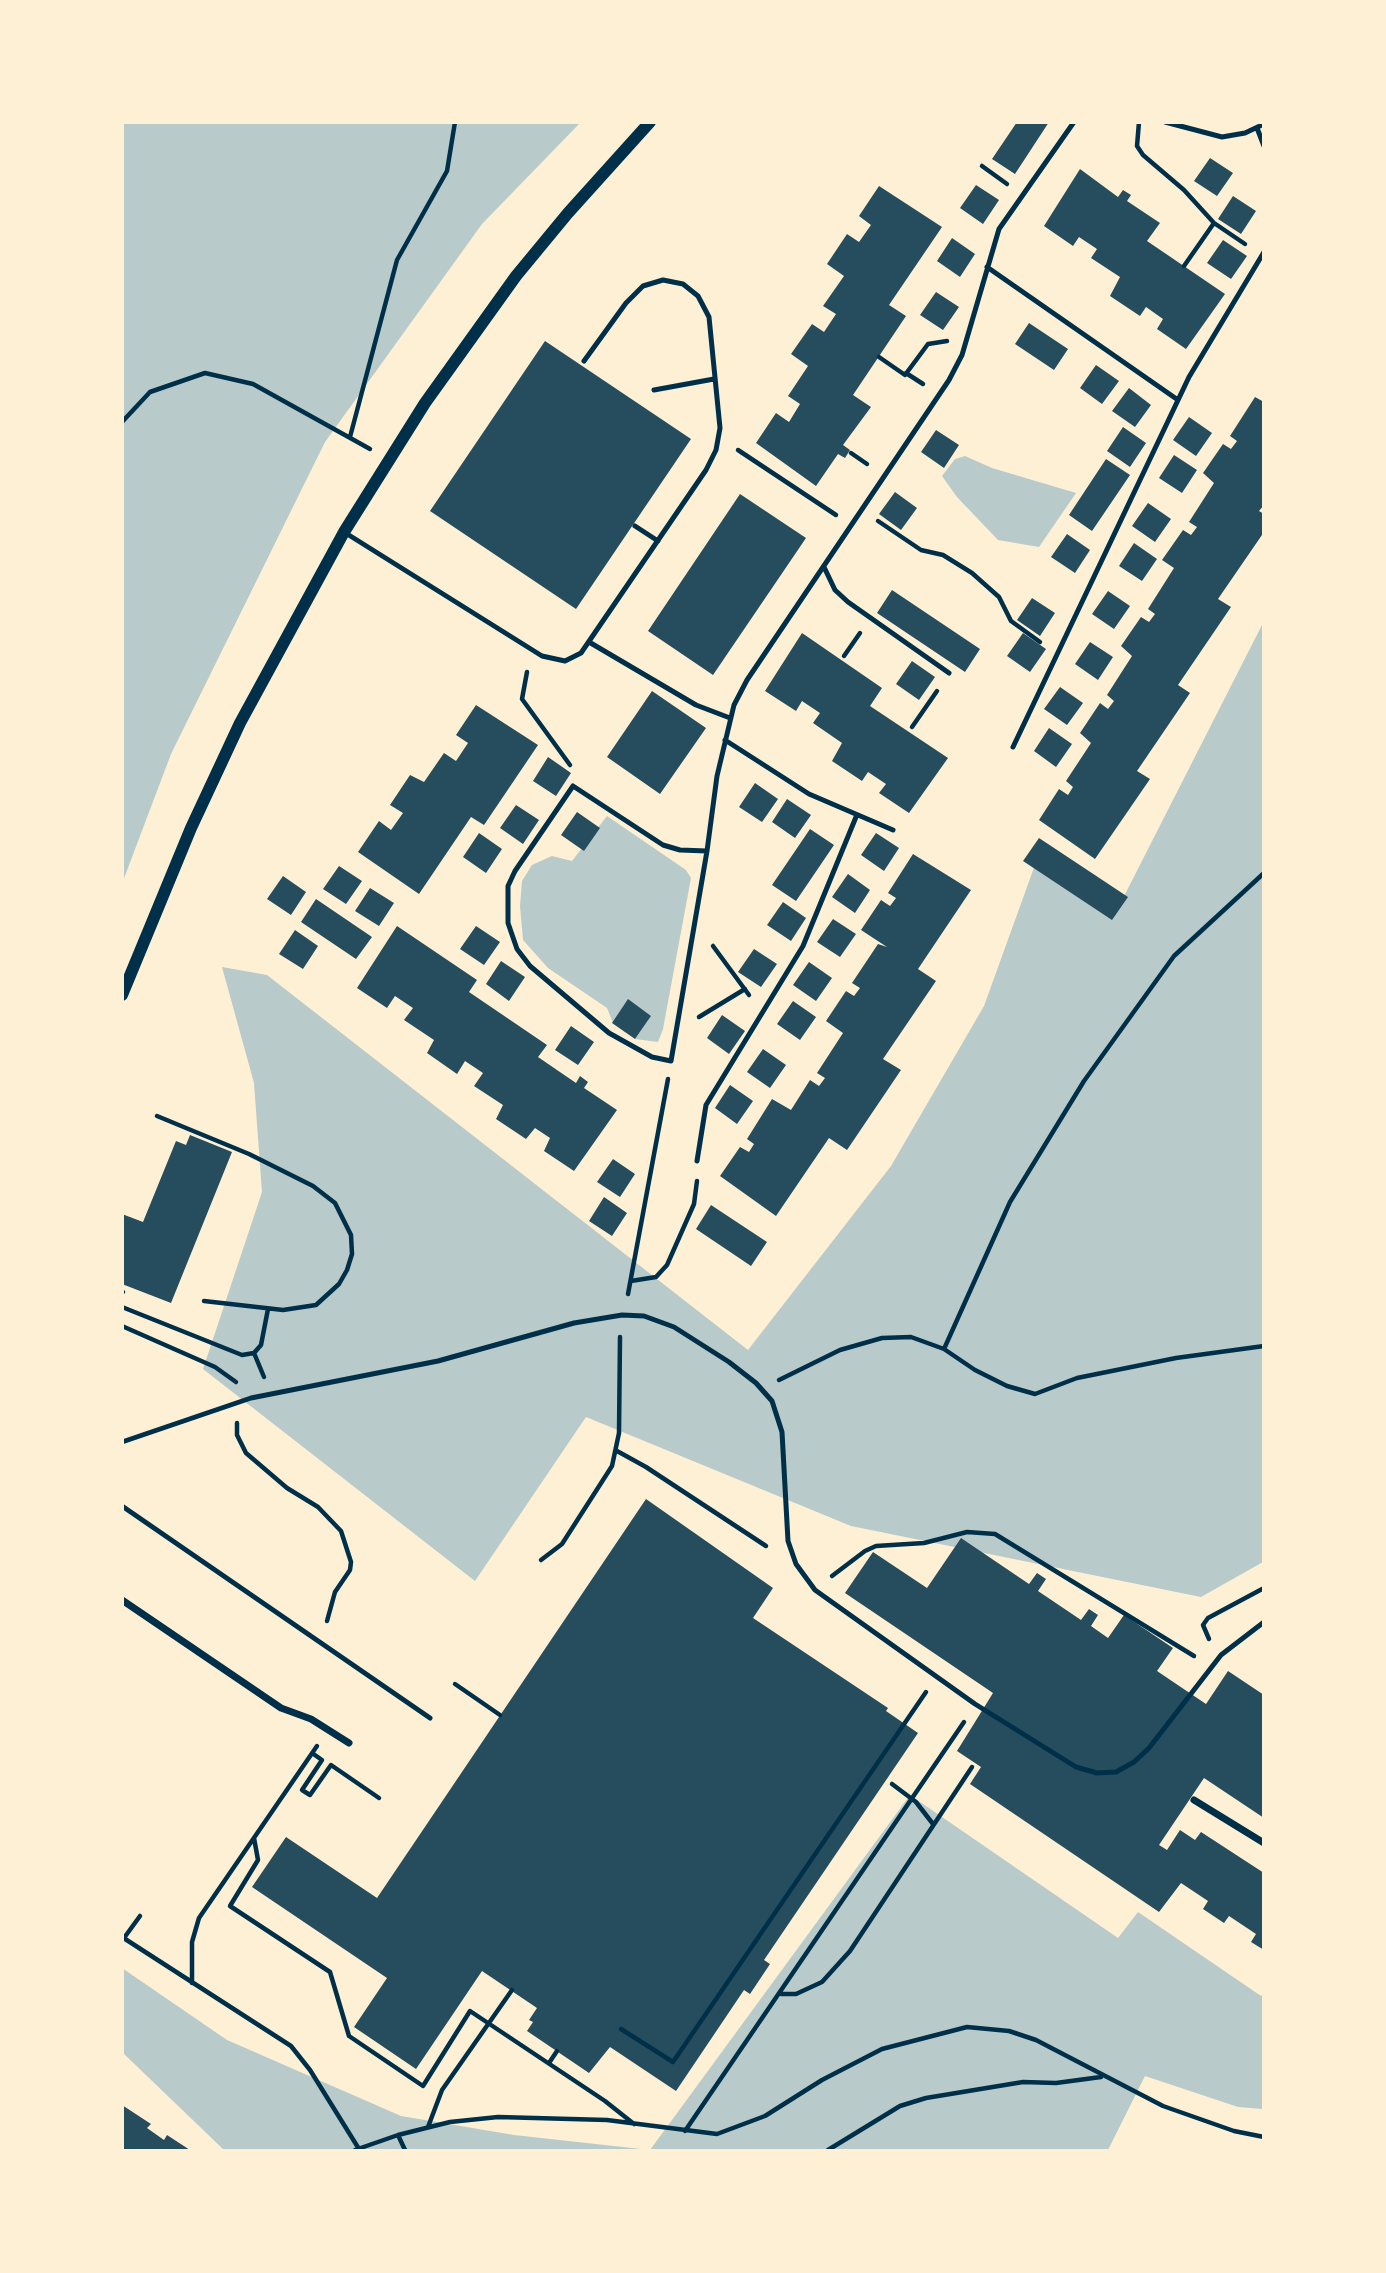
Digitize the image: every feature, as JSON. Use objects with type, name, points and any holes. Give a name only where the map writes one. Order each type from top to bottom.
[{"type":"street","points":[[122,995],[191,828],[240,723],[344,532],[389,459],[516,276],[568,213],[650,122]]},
{"type":"street","points":[[122,1600],[281,1708],[328,1729],[349,1743]]},
{"type":"street","points":[[1194,1800],[1264,1843]]},
{"type":"lane","points":[[707,851],[680,850],[663,845],[573,786],[514,871],[508,886],[508,923],[517,949],[530,966],[609,1033],[652,1057],[671,1061],[730,718],[747,680],[940,396],[965,345],[999,229],[1073,122]]},
{"type":"lane","points":[[1165,122],[1222,137],[1233,137],[1264,124]]},
{"type":"lane","points":[[1257,128],[1264,146]]},
{"type":"lane","points":[[1013,747],[1178,400],[1263,254]]},
{"type":"lane","points":[[987,267],[1178,400]]},
{"type":"lane","points":[[344,532],[532,651],[554,660],[565,661],[581,653],[706,470],[719,440],[709,317],[705,306],[691,290],[672,281],[653,280],[635,292],[584,361]]},
{"type":"lane","points":[[654,390],[714,379]]},
{"type":"lane","points":[[635,526],[658,541]]},
{"type":"lane","points":[[824,567],[835,590],[848,602],[949,673]]},
{"type":"lane","points":[[589,642],[696,705],[730,718]]},
{"type":"lane","points":[[725,740],[783,780],[856,817],[893,830]]},
{"type":"lane","points":[[697,1161],[706,1105],[807,937],[856,817]]},
{"type":"lane","points":[[122,1442],[239,1401],[407,1368],[539,1330],[622,1315],[656,1319],[674,1327],[743,1372],[763,1390],[777,1409],[782,1432],[788,1541],[796,1564],[815,1590],[975,1704],[1076,1767],[1097,1773],[1116,1772],[1134,1762],[1149,1748],[1229,1647],[1264,1622]]},
{"type":"lane","points":[[122,1506],[430,1717]]},
{"type":"path","points":[[350,438],[397,260],[447,171],[455,122]]},
{"type":"path","points":[[1139,122],[1137,145],[1143,155],[1184,190],[1214,223],[1263,254]]},
{"type":"path","points":[[982,166],[1022,194]]},
{"type":"path","points":[[1184,266],[1214,223]]},
{"type":"path","points":[[906,373],[928,344],[942,340],[965,345]]},
{"type":"path","points":[[879,357],[915,379]]},
{"type":"path","points":[[122,422],[150,392],[205,373],[253,384],[389,459]]},
{"type":"path","points":[[719,440],[851,525]]},
{"type":"path","points":[[862,509],[920,550],[943,555],[964,567],[999,597],[1017,627],[1059,654]]},
{"type":"path","points":[[532,651],[522,699],[569,761],[573,786]]},
{"type":"path","points":[[912,727],[949,673]]},
{"type":"path","points":[[944,1349],[1010,1202],[1084,1081],[1174,956],[1264,873]]},
{"type":"path","points":[[694,919],[763,1014]]},
{"type":"path","points":[[677,1027],[687,1025],[745,989]]},
{"type":"path","points":[[541,1560],[562,1544],[601,1488],[617,1451],[622,1315],[631,1281],[671,1061]]},
{"type":"path","points":[[157,1116],[261,1160],[313,1186],[335,1203],[351,1235],[352,1254],[339,1284],[316,1305],[268,1309],[204,1301]]},
{"type":"path","points":[[631,1281],[656,1277],[667,1265],[694,1204],[697,1161]]},
{"type":"path","points":[[122,1307],[242,1355],[254,1353],[261,1345],[268,1309]]},
{"type":"path","points":[[122,1325],[215,1367],[251,1398]]},
{"type":"path","points":[[763,1390],[828,1355],[882,1338],[912,1337],[944,1349],[986,1376],[1035,1394],[1077,1378],[1176,1358],[1264,1346]]},
{"type":"path","points":[[239,1401],[237,1435],[242,1448],[287,1488],[318,1507],[341,1531],[351,1562],[350,1570],[335,1592],[321,1642]]},
{"type":"path","points":[[617,1451],[763,1544]]},
{"type":"path","points":[[815,1590],[865,1551],[876,1546],[924,1543],[978,1531],[995,1534],[1178,1645],[1209,1669]]},
{"type":"path","points":[[1204,1629],[1208,1618],[1264,1588]]},
{"type":"path","points":[[621,2029],[673,2062],[936,1676]]},
{"type":"path","points":[[455,1685],[500,1715]]},
{"type":"path","points":[[685,2132],[975,1704]]},
{"type":"path","points":[[192,1984],[192,1942],[199,1918],[328,1729]]},
{"type":"path","points":[[312,1753],[322,1760],[302,1790],[310,1795],[331,1765],[379,1798]]},
{"type":"path","points":[[780,1994],[807,1991],[822,1982],[839,1964],[861,1936],[972,1767]]},
{"type":"path","points":[[891,1784],[916,1802],[933,1824]]},
{"type":"path","points":[[254,1838],[258,1860],[229,1906],[330,1972],[349,2036],[423,2086],[470,2011],[549,2063],[635,2125]]},
{"type":"path","points":[[140,1916],[123,1937],[291,2046],[310,2070],[357,2150],[428,2127],[498,2117],[607,2120],[717,2134],[744,2126],[882,2049],[967,2026],[1009,2031],[1036,2040],[1102,2077],[1163,2106],[1234,2131],[1264,2137]]},
{"type":"path","points":[[428,2127],[442,2090],[512,1990]]},
{"type":"path","points":[[549,2063],[557,2051]]},
{"type":"path","points":[[828,2151],[900,2106],[926,2098],[1023,2081],[1056,2083],[1102,2077]]},
{"type":"path","points":[[398,2135],[405,2151]]},
{"type":"shaded area","points":[[123,123],[580,123],[482,224],[325,442],[171,754],[123,881]]},
{"type":"shaded area","points":[[965,456],[992,468],[1076,493],[1039,547],[998,540],[957,497],[942,476],[955,459]]},
{"type":"shaded area","points":[[1263,623],[1263,1562],[1201,1597],[851,1526],[586,1417],[475,1581],[203,1369],[262,1192],[254,1083],[222,967],[267,975],[748,1350],[891,1166],[984,1006],[1036,862],[1116,912]]},
{"type":"shaded area","points":[[607,816],[686,870],[691,878],[663,1029],[658,1042],[635,1039],[651,1016],[613,1023],[607,1008],[548,968],[523,940],[520,906],[522,881],[532,865],[552,856],[572,861]]},
{"type":"shaded area","points":[[910,1795],[1118,1938],[1138,1912],[1261,1996],[1263,1993],[1263,2109],[1238,2107],[1145,2076],[1108,2150],[650,2150]]},
{"type":"shaded area","points":[[122,1968],[227,2040],[401,2116],[514,2135],[650,2150],[224,2150],[123,2053]]},
{"type":"building","points":[[1017,122],[1049,122],[1015,174],[992,159]]},
{"type":"building","points":[[1210,158],[1233,173],[1217,196],[1194,181]]},
{"type":"building","points":[[1080,169],[1118,197],[1123,190],[1131,195],[1127,201],[1160,223],[1147,241],[1225,294],[1186,349],[1157,329],[1163,319],[1146,307],[1140,316],[1110,296],[1120,277],[1091,258],[1097,249],[1079,237],[1073,246],[1044,226]]},
{"type":"building","points":[[976,185],[999,200],[983,224],[960,208]]},
{"type":"building","points":[[879,186],[942,227],[889,305],[906,316],[853,395],[871,407],[843,445],[850,450],[845,458],[838,454],[816,486],[756,443],[776,413],[789,422],[800,404],[788,396],[808,366],[791,354],[812,324],[824,332],[836,314],[823,306],[844,276],[827,264],[847,234],[859,242],[871,225],[859,216]]},
{"type":"building","points":[[1233,196],[1256,211],[1241,234],[1218,219]]},
{"type":"building","points":[[952,238],[975,254],[960,277],[937,261]]},
{"type":"building","points":[[1223,240],[1247,256],[1231,279],[1207,263]]},
{"type":"building","points":[[936,292],[959,307],[943,330],[920,315]]},
{"type":"building","points":[[1029,323],[1068,349],[1054,370],[1015,344]]},
{"type":"building","points":[[545,341],[691,439],[576,609],[430,511]]},
{"type":"building","points":[[1096,365],[1119,381],[1102,404],[1080,388]]},
{"type":"building","points":[[1129,388],[1151,405],[1135,427],[1112,411]]},
{"type":"building","points":[[1255,397],[1264,402],[1264,505],[1259,511],[1264,514],[1264,532],[1218,599],[1231,607],[1178,685],[1190,693],[1137,771],[1150,779],[1095,859],[1039,820],[1059,789],[1068,795],[1073,787],[1066,781],[1091,743],[1080,733],[1100,703],[1108,709],[1114,701],[1107,695],[1132,656],[1121,646],[1141,617],[1149,622],[1155,614],[1148,609],[1174,568],[1162,560],[1183,530],[1191,535],[1197,527],[1189,522],[1214,483],[1203,473],[1223,444],[1231,449],[1237,441],[1230,436]]},
{"type":"building","points":[[1189,417],[1212,433],[1196,456],[1173,440]]},
{"type":"building","points":[[1123,427],[1146,443],[1130,467],[1107,451]]},
{"type":"building","points":[[936,430],[959,445],[944,468],[921,452]]},
{"type":"building","points":[[1174,455],[1197,470],[1182,493],[1159,478]]},
{"type":"building","points":[[1106,459],[1130,475],[1092,531],[1069,515]]},
{"type":"building","points":[[895,492],[917,508],[901,530],[879,514]]},
{"type":"building","points":[[740,494],[806,538],[713,675],[648,631]]},
{"type":"building","points":[[1148,503],[1171,519],[1155,542],[1132,526]]},
{"type":"building","points":[[1067,534],[1090,550],[1075,573],[1051,557]]},
{"type":"building","points":[[1134,543],[1157,559],[1142,581],[1119,566]]},
{"type":"building","points":[[892,590],[980,649],[965,672],[877,613]]},
{"type":"building","points":[[1108,591],[1130,606],[1114,629],[1092,614]]},
{"type":"building","points":[[1032,598],[1055,613],[1040,636],[1017,620]]},
{"type":"building","points":[[802,633],[882,688],[870,706],[948,758],[909,813],[879,793],[886,784],[868,772],[862,781],[832,761],[842,743],[813,723],[820,713],[802,701],[796,711],[765,691]]},
{"type":"building","points":[[1023,633],[1046,649],[1030,672],[1007,656]]},
{"type":"building","points":[[1090,642],[1113,657],[1098,680],[1075,664]]},
{"type":"building","points":[[912,661],[935,677],[919,700],[896,684]]},
{"type":"building","points":[[1060,687],[1083,703],[1067,725],[1044,709]]},
{"type":"building","points":[[652,691],[706,728],[660,794],[607,757]]},
{"type":"building","points":[[476,705],[538,745],[484,825],[471,817],[419,894],[358,852],[379,821],[391,830],[403,813],[390,805],[410,775],[424,782],[444,753],[456,761],[468,743],[456,735]]},
{"type":"building","points":[[1049,728],[1072,744],[1056,767],[1034,751]]},
{"type":"building","points":[[548,757],[571,773],[556,796],[533,781]]},
{"type":"building","points":[[755,783],[778,799],[762,822],[739,807]]},
{"type":"building","points":[[787,799],[811,815],[795,838],[772,822]]},
{"type":"building","points":[[516,805],[539,820],[523,844],[500,828]]},
{"type":"building","points":[[577,812],[600,828],[584,851],[561,835]]},
{"type":"building","points":[[810,829],[834,845],[796,901],[772,885]]},
{"type":"building","points":[[479,833],[502,849],[486,873],[463,857]]},
{"type":"building","points":[[876,833],[899,848],[884,871],[861,855]]},
{"type":"building","points":[[1039,838],[1128,897],[1112,920],[1023,861]]},
{"type":"building","points":[[913,854],[971,890],[918,969],[936,981],[883,1059],[901,1070],[847,1150],[829,1138],[776,1216],[720,1176],[740,1147],[749,1152],[754,1144],[747,1139],[772,1099],[791,1110],[810,1080],[819,1086],[825,1078],[817,1073],[843,1033],[826,1021],[846,991],[854,996],[860,988],[852,983],[878,944],[887,947],[861,930],[881,900],[890,906],[896,898],[888,893]]},
{"type":"building","points":[[339,866],[362,881],[346,904],[323,889]]},
{"type":"building","points":[[848,874],[870,890],[855,913],[832,897]]},
{"type":"building","points":[[283,876],[306,892],[291,915],[267,899]]},
{"type":"building","points":[[370,888],[394,903],[379,926],[355,911]]},
{"type":"building","points":[[316,899],[372,937],[356,959],[301,922]]},
{"type":"building","points":[[783,902],[806,918],[791,941],[767,925]]},
{"type":"building","points":[[833,919],[856,934],[840,957],[817,942]]},
{"type":"building","points":[[397,926],[477,980],[469,992],[547,1045],[538,1057],[576,1083],[580,1076],[588,1082],[584,1088],[617,1110],[574,1171],[544,1151],[550,1138],[535,1128],[526,1139],[496,1119],[503,1105],[474,1086],[483,1073],[465,1061],[457,1074],[427,1053],[434,1040],[404,1020],[413,1008],[395,996],[387,1008],[357,988]]},
{"type":"building","points":[[476,926],[500,942],[484,965],[460,949]]},
{"type":"building","points":[[295,930],[318,946],[303,969],[279,954]]},
{"type":"building","points":[[754,949],[777,964],[761,987],[738,972]]},
{"type":"building","points":[[501,961],[525,977],[509,1001],[486,984]]},
{"type":"building","points":[[809,962],[832,978],[816,1001],[793,985]]},
{"type":"building","points":[[628,999],[651,1016],[635,1039],[612,1023]]},
{"type":"building","points":[[793,1001],[816,1017],[800,1040],[777,1024]]},
{"type":"building","points":[[722,1015],[745,1031],[729,1054],[707,1038]]},
{"type":"building","points":[[571,1026],[594,1042],[578,1065],[555,1050]]},
{"type":"building","points":[[763,1049],[786,1065],[770,1088],[747,1072]]},
{"type":"building","points":[[730,1085],[753,1101],[737,1124],[715,1108]]},
{"type":"building","points":[[190,1135],[232,1152],[171,1303],[122,1284],[122,1214],[143,1222],[176,1141],[186,1145]]},
{"type":"building","points":[[613,1159],[635,1174],[620,1197],[597,1182]]},
{"type":"building","points":[[604,1197],[627,1213],[612,1236],[589,1221]]},
{"type":"building","points":[[711,1205],[767,1242],[751,1266],[696,1229]]},
{"type":"building","points":[[646,1499],[773,1588],[753,1618],[888,1708],[886,1711],[918,1733],[764,1960],[770,1964],[750,1994],[744,1990],[676,2091],[610,2047],[589,2073],[527,2031],[533,2022],[529,2020],[537,2008],[482,1971],[416,2069],[354,2027],[387,1978],[252,1887],[286,1837],[377,1898]]},
{"type":"building","points":[[961,1538],[1029,1584],[1037,1573],[1046,1579],[1038,1591],[1081,1620],[1089,1609],[1098,1615],[1091,1626],[1108,1638],[1124,1615],[1173,1648],[1157,1671],[1206,1704],[1228,1671],[1264,1695],[1264,1818],[1204,1778],[1159,1845],[1167,1850],[1180,1830],[1195,1840],[1201,1832],[1264,1873],[1264,1950],[1251,1942],[1256,1934],[1229,1916],[1224,1923],[1203,1909],[1208,1901],[1181,1883],[1159,1912],[970,1784],[981,1767],[957,1751],[993,1693],[845,1593],[873,1552],[927,1588]]},
{"type":"building","points":[[122,2105],[151,2124],[147,2128],[164,2140],[167,2135],[190,2150],[122,2150]]}]
